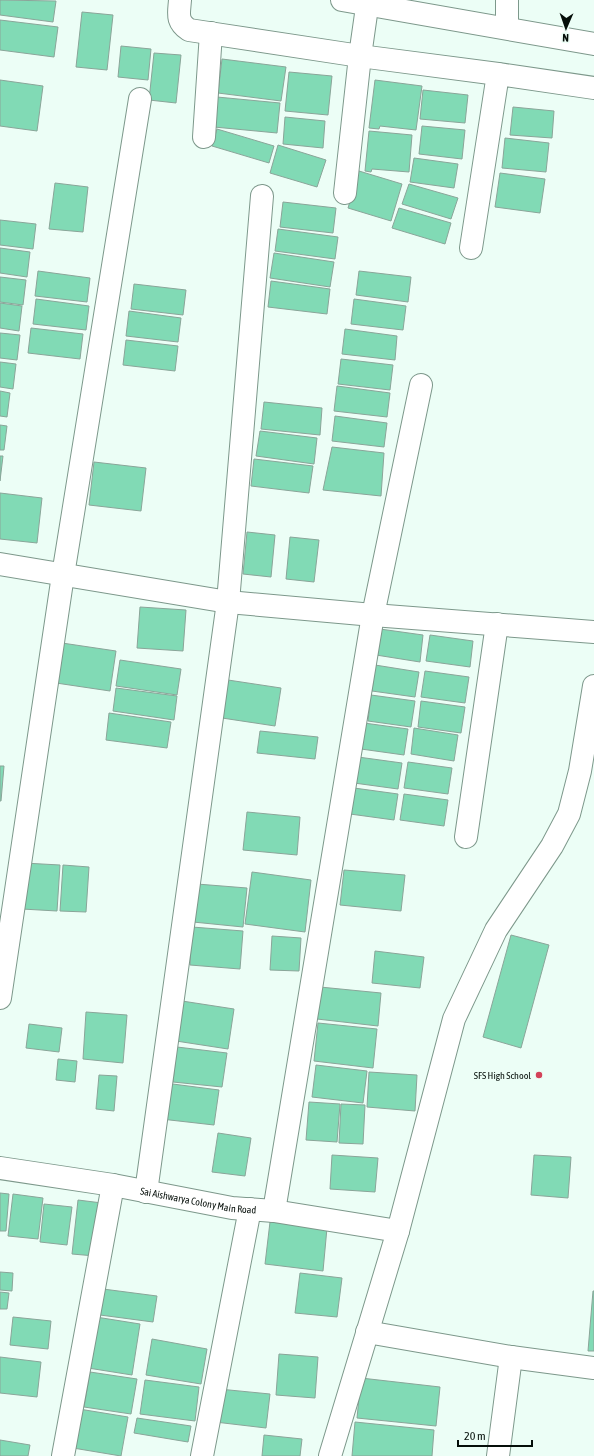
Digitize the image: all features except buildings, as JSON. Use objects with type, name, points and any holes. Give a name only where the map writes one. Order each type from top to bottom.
[{"type":"street","points":[[180,0],[178,16],[182,25],[189,30],[360,56],[594,88]]},
{"type":"street","points":[[342,0],[368,2],[594,44]]},
{"type":"street","points":[[507,0],[507,28]]},
{"type":"street","points":[[345,193],[360,56],[368,2]]},
{"type":"street","points":[[204,137],[211,33]]},
{"type":"street","points":[[471,248],[498,74]]},
{"type":"street","points":[[0,998],[63,575],[140,98]]},
{"type":"street","points":[[146,1192],[228,602],[262,196]]},
{"type":"street","points":[[274,1211],[373,615],[421,385]]},
{"type":"street","points":[[0,564],[228,602],[594,632]]},
{"type":"street","points":[[466,837],[496,624]]},
{"type":"street","points":[[330,1456],[398,1231],[454,1019],[496,930],[552,846],[569,814],[580,771],[594,686]]},
{"type":"street","name":"Sai Aishwarya Colony Main Road","points":[[0,1168],[113,1184],[146,1192],[232,1208],[274,1211],[398,1231]]},
{"type":"street","points":[[63,1456],[113,1184]]},
{"type":"street","points":[[202,1456],[250,1209]]},
{"type":"street","points":[[367,1332],[511,1358],[594,1368]]},
{"type":"street","points":[[498,1456],[511,1358]]},
{"type":"place","name":"SFS High School","points":[[539,1075]]}]
